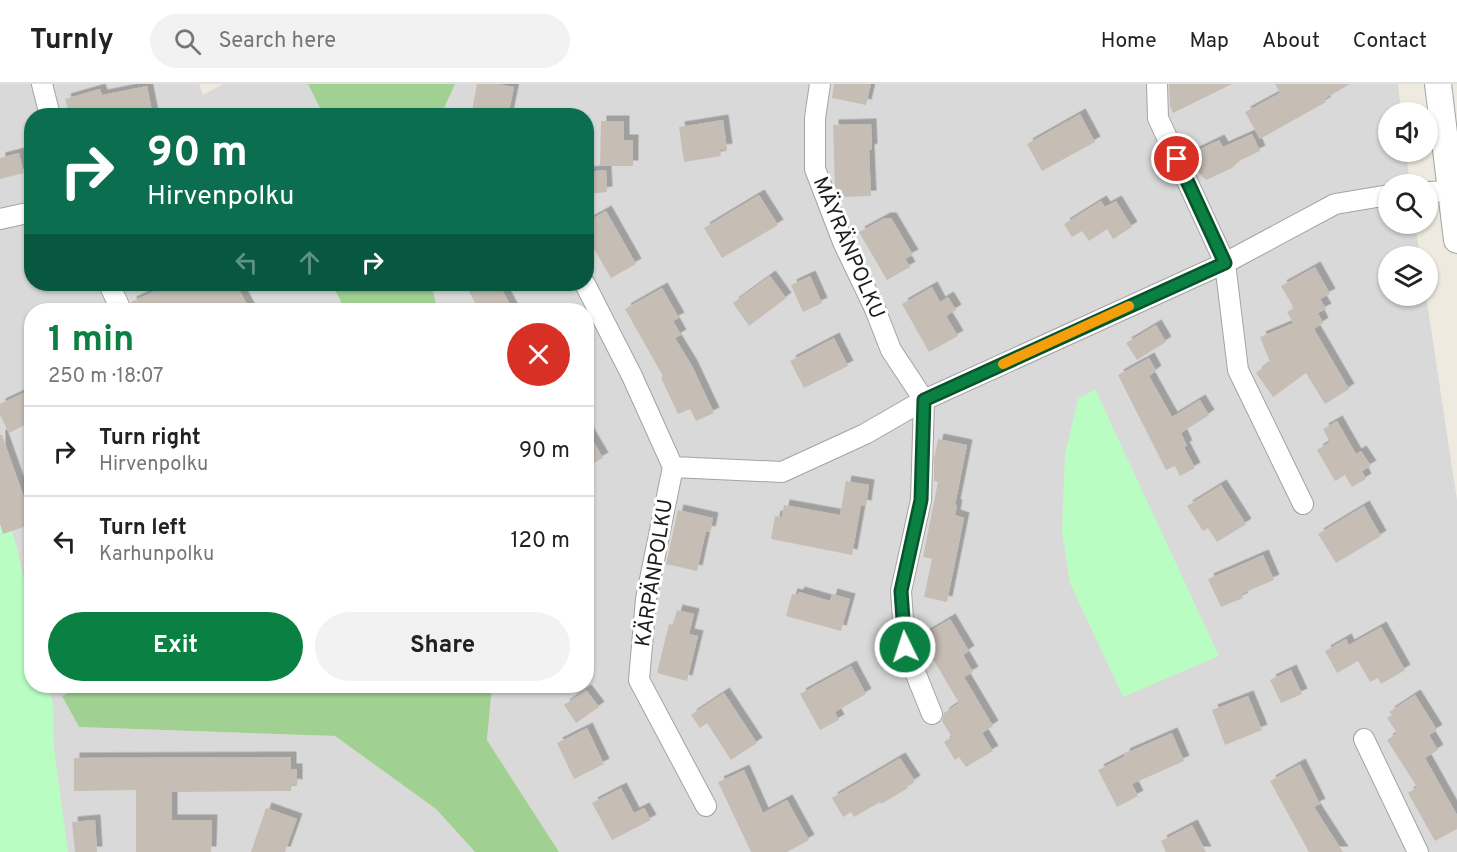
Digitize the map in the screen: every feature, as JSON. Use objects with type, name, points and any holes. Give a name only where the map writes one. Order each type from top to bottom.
[{"type":"street","points":[[42,84],[48,108]]},
{"type":"street","name":"MÄYRÄNPOLKU","points":[[820,84],[815,118],[814,169],[843,242],[875,309],[891,350],[924,400]]},
{"type":"street","points":[[1157,84],[1158,118],[1225,263],[1238,370],[1304,504]]},
{"type":"street","points":[[1438,84],[1439,191],[1457,240]]},
{"type":"street","points":[[589,291],[632,376],[673,468],[782,472],[865,434],[924,400],[1225,263],[1335,204],[1378,197]]},
{"type":"street","points":[[0,219],[24,214]]},
{"type":"street","points":[[924,400],[921,500],[901,591],[905,647],[932,714]]},
{"type":"street","name":"KÄRPÄNPOLKU","points":[[673,468],[646,599],[639,680],[706,806]]},
{"type":"street","points":[[1364,739],[1418,852]]},
{"type":"shaded area","points":[[0,84],[199,84],[203,95],[223,84],[308,84],[320,108],[24,108],[24,291],[336,291],[342,303],[24,303],[24,693],[68,693],[62,696],[79,727],[335,736],[436,809],[475,852],[0,852]]},
{"type":"shaded area","points":[[455,84],[1398,84],[1400,102],[1378,102],[1378,162],[1407,162],[1409,174],[1378,174],[1378,234],[1417,234],[1418,246],[1378,246],[1378,306],[1428,306],[1457,500],[1457,852],[559,852],[487,740],[491,693],[594,693],[594,303],[436,303],[433,291],[594,291],[594,108],[444,108]]},
{"type":"green space","points":[[308,84],[455,84],[444,108],[320,108]]},
{"type":"green space","points":[[336,291],[433,291],[436,303],[342,303]]},
{"type":"green space","points":[[1095,389],[1219,656],[1123,697],[1070,583],[1062,531],[1065,454],[1078,399]]},
{"type":"green space","points":[[0,495],[17,548],[24,580],[24,693],[50,693],[54,749],[68,852],[0,852]]},
{"type":"green space","points":[[68,693],[491,693],[487,740],[559,852],[475,852],[436,809],[335,736],[79,727],[62,696]]},
{"type":"building","points":[[477,84],[514,87],[510,108],[472,108]]},
{"type":"building","points":[[834,84],[871,84],[866,105],[832,98]]},
{"type":"building","points":[[1169,84],[1232,84],[1173,113],[1170,106]]},
{"type":"building","points":[[1275,84],[1350,84],[1324,99],[1326,102],[1260,139],[1245,112],[1280,93]]},
{"type":"building","points":[[147,86],[151,108],[68,108],[65,99],[100,89],[102,95]]},
{"type":"building","points":[[1080,114],[1095,142],[1042,171],[1027,144]]},
{"type":"building","points":[[723,120],[727,149],[720,150],[721,156],[684,162],[679,127]]},
{"type":"building","points":[[601,121],[624,121],[624,140],[633,140],[633,166],[600,166]]},
{"type":"building","points":[[871,124],[872,149],[869,150],[871,196],[838,197],[835,188],[833,125]]},
{"type":"building","points":[[1252,134],[1260,151],[1206,180],[1195,169],[1188,155],[1219,140],[1223,147]]},
{"type":"building","points":[[19,153],[24,173],[0,179],[0,158]]},
{"type":"building","points":[[606,170],[607,192],[594,193],[594,171]]},
{"type":"building","points":[[759,195],[778,225],[722,258],[704,228]]},
{"type":"building","points":[[1101,201],[1105,207],[1116,201],[1132,227],[1113,239],[1107,229],[1089,241],[1082,231],[1072,237],[1064,224]]},
{"type":"building","points":[[606,211],[636,264],[611,278],[594,249],[594,218]]},
{"type":"building","points":[[885,218],[891,218],[913,255],[905,259],[910,267],[887,280],[859,232]]},
{"type":"building","points":[[1315,267],[1330,294],[1320,299],[1326,309],[1318,313],[1323,323],[1314,329],[1349,389],[1325,404],[1306,373],[1273,397],[1256,373],[1270,362],[1260,337],[1293,323],[1287,312],[1294,308],[1281,286]]},
{"type":"building","points":[[770,276],[786,298],[749,326],[733,303]]},
{"type":"building","points":[[810,276],[822,303],[803,312],[791,285]]},
{"type":"building","points":[[932,287],[940,302],[948,297],[956,310],[946,316],[958,336],[929,352],[902,304]]},
{"type":"building","points":[[662,288],[679,318],[673,321],[681,335],[675,338],[692,366],[714,413],[696,421],[690,409],[678,414],[661,378],[663,376],[625,309]]},
{"type":"building","points":[[155,291],[240,291],[246,303],[131,303]]},
{"type":"building","points":[[469,291],[503,291],[509,303],[475,303]]},
{"type":"building","points":[[1156,325],[1166,342],[1137,360],[1126,343]]},
{"type":"building","points":[[834,338],[848,366],[804,388],[790,361]]},
{"type":"building","points":[[1149,358],[1156,371],[1149,376],[1172,417],[1200,400],[1209,415],[1181,433],[1187,446],[1184,447],[1195,468],[1180,476],[1175,466],[1166,470],[1118,375]]},
{"type":"building","points":[[24,393],[24,425],[9,433],[0,415],[0,404]]},
{"type":"building","points":[[1337,421],[1356,454],[1361,451],[1371,466],[1362,471],[1366,479],[1352,487],[1345,475],[1335,481],[1317,450],[1330,442],[1323,429]]},
{"type":"building","points":[[0,435],[2,435],[24,497],[24,527],[3,534],[0,524]]},
{"type":"building","points":[[938,439],[967,445],[955,505],[957,505],[955,515],[964,518],[947,602],[924,597],[932,559],[923,557],[938,482],[934,481],[934,458]]},
{"type":"building","points":[[594,443],[603,458],[594,463]]},
{"type":"building","points":[[846,481],[869,485],[866,506],[861,505],[852,555],[771,539],[775,516],[782,517],[784,505],[840,515]]},
{"type":"building","points":[[1221,485],[1246,524],[1217,542],[1208,528],[1203,531],[1187,506]]},
{"type":"building","points":[[1364,506],[1381,536],[1336,563],[1318,534]]},
{"type":"building","points":[[678,510],[713,518],[710,532],[706,531],[697,571],[666,564]]},
{"type":"building","points":[[1263,555],[1274,580],[1241,594],[1243,598],[1221,607],[1208,579]]},
{"type":"building","points":[[799,592],[830,601],[832,594],[850,599],[841,631],[786,616],[792,594],[798,595]]},
{"type":"building","points":[[677,610],[694,614],[689,634],[698,636],[687,681],[657,673],[669,624],[673,625]]},
{"type":"building","points":[[950,619],[969,651],[963,655],[973,672],[964,677],[993,726],[982,733],[993,751],[966,767],[959,757],[955,760],[944,742],[952,737],[942,721],[944,713],[959,703],[920,637]]},
{"type":"building","points":[[1381,627],[1405,670],[1381,684],[1378,678],[1370,682],[1358,661],[1337,673],[1325,651],[1346,639],[1349,645]]},
{"type":"building","points":[[851,666],[866,694],[835,712],[839,720],[820,730],[800,694]]},
{"type":"building","points":[[1291,670],[1302,694],[1281,703],[1270,680]]},
{"type":"building","points":[[582,693],[588,693],[599,707],[576,723],[564,705]]},
{"type":"building","points":[[724,693],[757,743],[731,760],[707,723],[700,728],[691,715]]},
{"type":"building","points":[[1415,695],[1437,730],[1429,735],[1438,750],[1425,758],[1457,815],[1457,829],[1435,841],[1408,793],[1417,787],[1387,740],[1397,733],[1387,718],[1392,715],[1389,712]]},
{"type":"building","points":[[1248,696],[1262,730],[1225,745],[1212,710]]},
{"type":"building","points":[[587,728],[604,764],[574,779],[557,743]]},
{"type":"building","points":[[1172,733],[1184,761],[1132,784],[1138,796],[1117,807],[1098,770],[1125,756],[1124,754]]},
{"type":"building","points":[[291,757],[291,769],[297,769],[297,785],[292,784],[291,791],[172,792],[172,820],[212,820],[211,852],[136,852],[136,790],[74,791],[74,758]]},
{"type":"building","points":[[900,758],[915,781],[907,786],[908,788],[881,804],[880,802],[854,817],[851,812],[843,817],[832,798]]},
{"type":"building","points":[[1300,764],[1320,804],[1314,807],[1343,852],[1309,852],[1270,781]]},
{"type":"building","points":[[744,770],[763,813],[787,800],[809,840],[787,852],[751,852],[718,782]]},
{"type":"building","points":[[621,788],[634,813],[644,808],[651,820],[612,840],[592,803]]},
{"type":"building","points":[[266,808],[297,819],[285,852],[251,852]]},
{"type":"building","points":[[95,820],[97,852],[75,852],[72,822]]},
{"type":"building","points":[[1192,825],[1206,852],[1166,852],[1161,841]]},
{"type":"slow traffic","points":[[1003,364],[1129,306]]},
{"type":"route","points":[[905,647],[901,591],[921,500],[924,400],[1225,263],[1177,159]]}]
